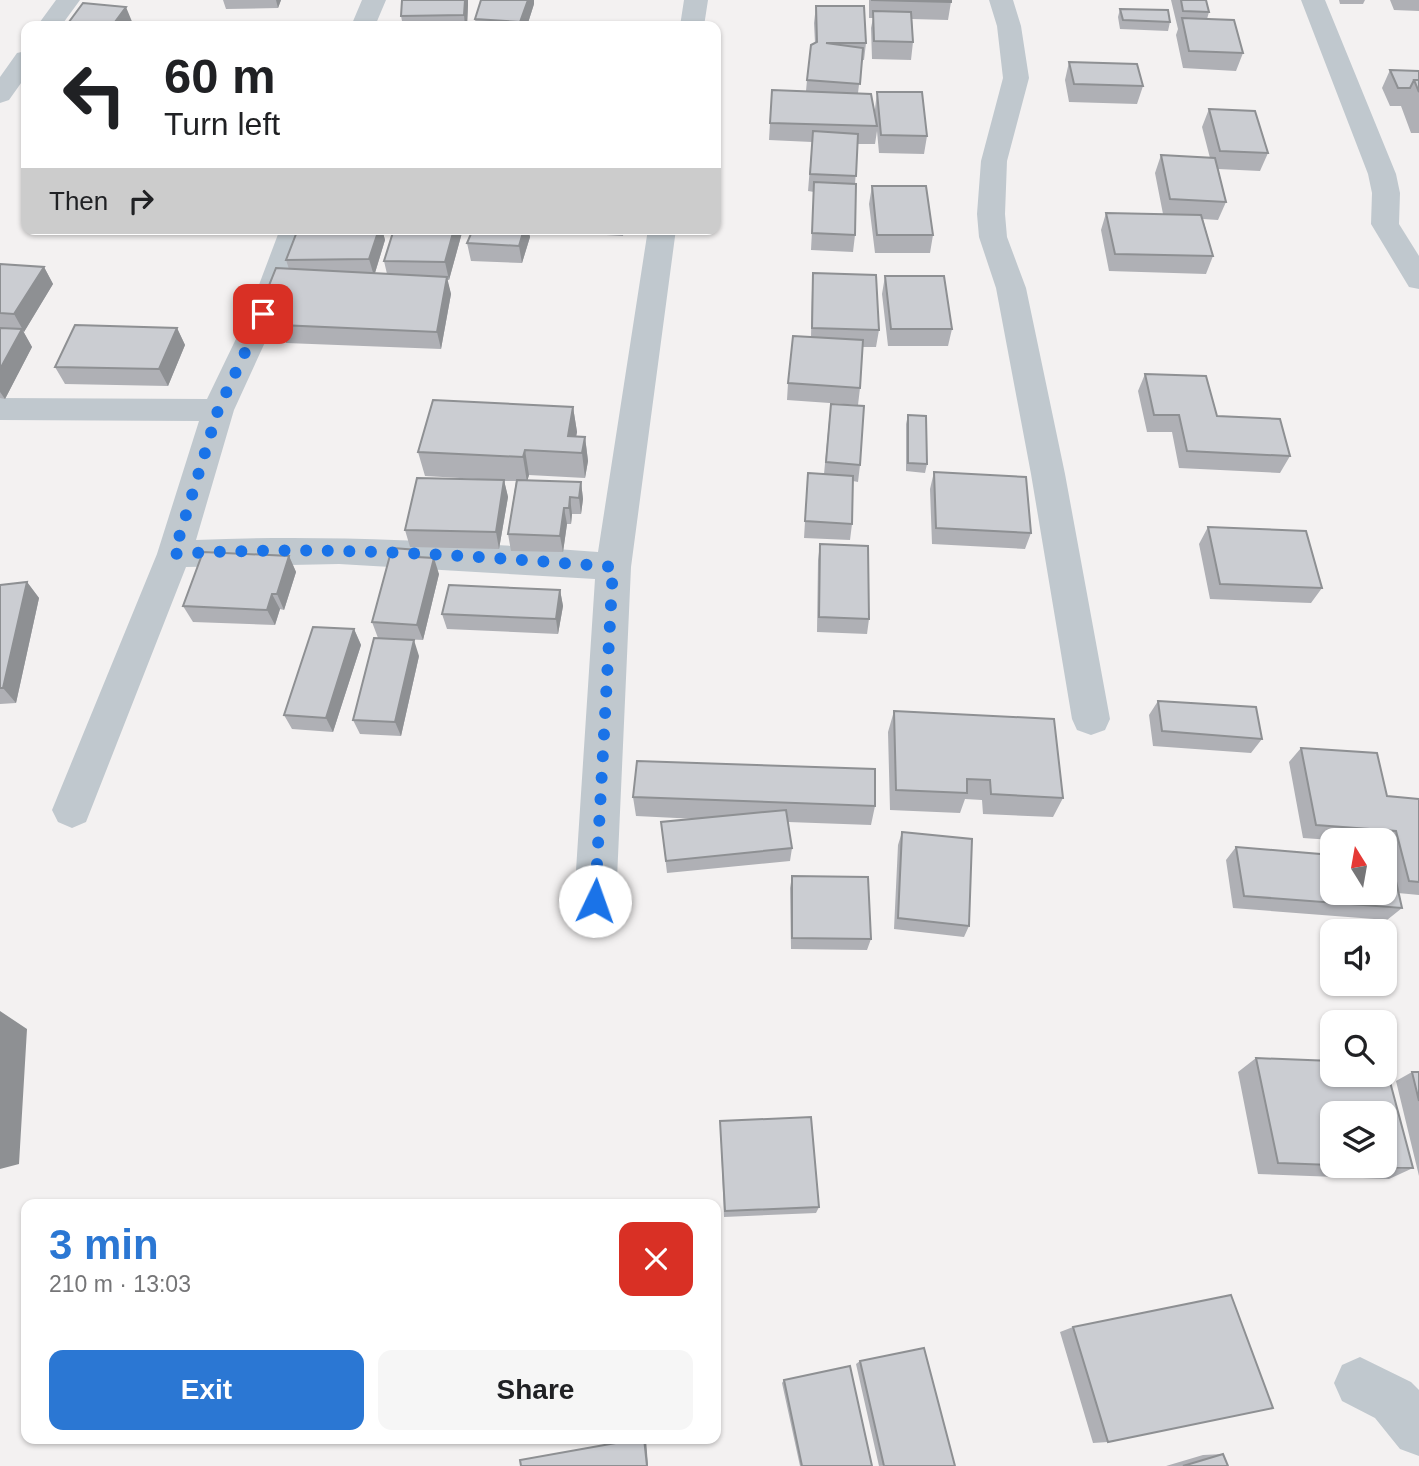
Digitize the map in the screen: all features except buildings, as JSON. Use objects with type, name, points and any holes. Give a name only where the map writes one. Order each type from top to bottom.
[{"type":"street","points":[[53,21],[68,0]]},
{"type":"street","points":[[365,21],[374,0]]},
{"type":"street","points":[[693,21],[696,0]]},
{"type":"street","points":[[1001,0],[1009,26],[1016,78],[994,161],[991,214],[993,237],[1013,301],[1048,474],[1091,719]]},
{"type":"street","points":[[1313,0],[1382,174],[1386,192],[1385,224],[1419,280]]},
{"type":"street","points":[[0,95],[21,65]]},
{"type":"street","points":[[72,810],[174,554],[218,410],[263,314],[291,235]]},
{"type":"street","points":[[595,901],[613,567],[661,235]]},
{"type":"street","points":[[0,409],[218,410]]},
{"type":"street","points":[[174,554],[261,549],[422,552],[613,567]]},
{"type":"street","points":[[1360,1383],[1393,1400],[1419,1430]]},
{"type":"route","points":[[263,314],[218,410],[174,554],[261,549],[422,552],[613,567],[595,901]]}]
